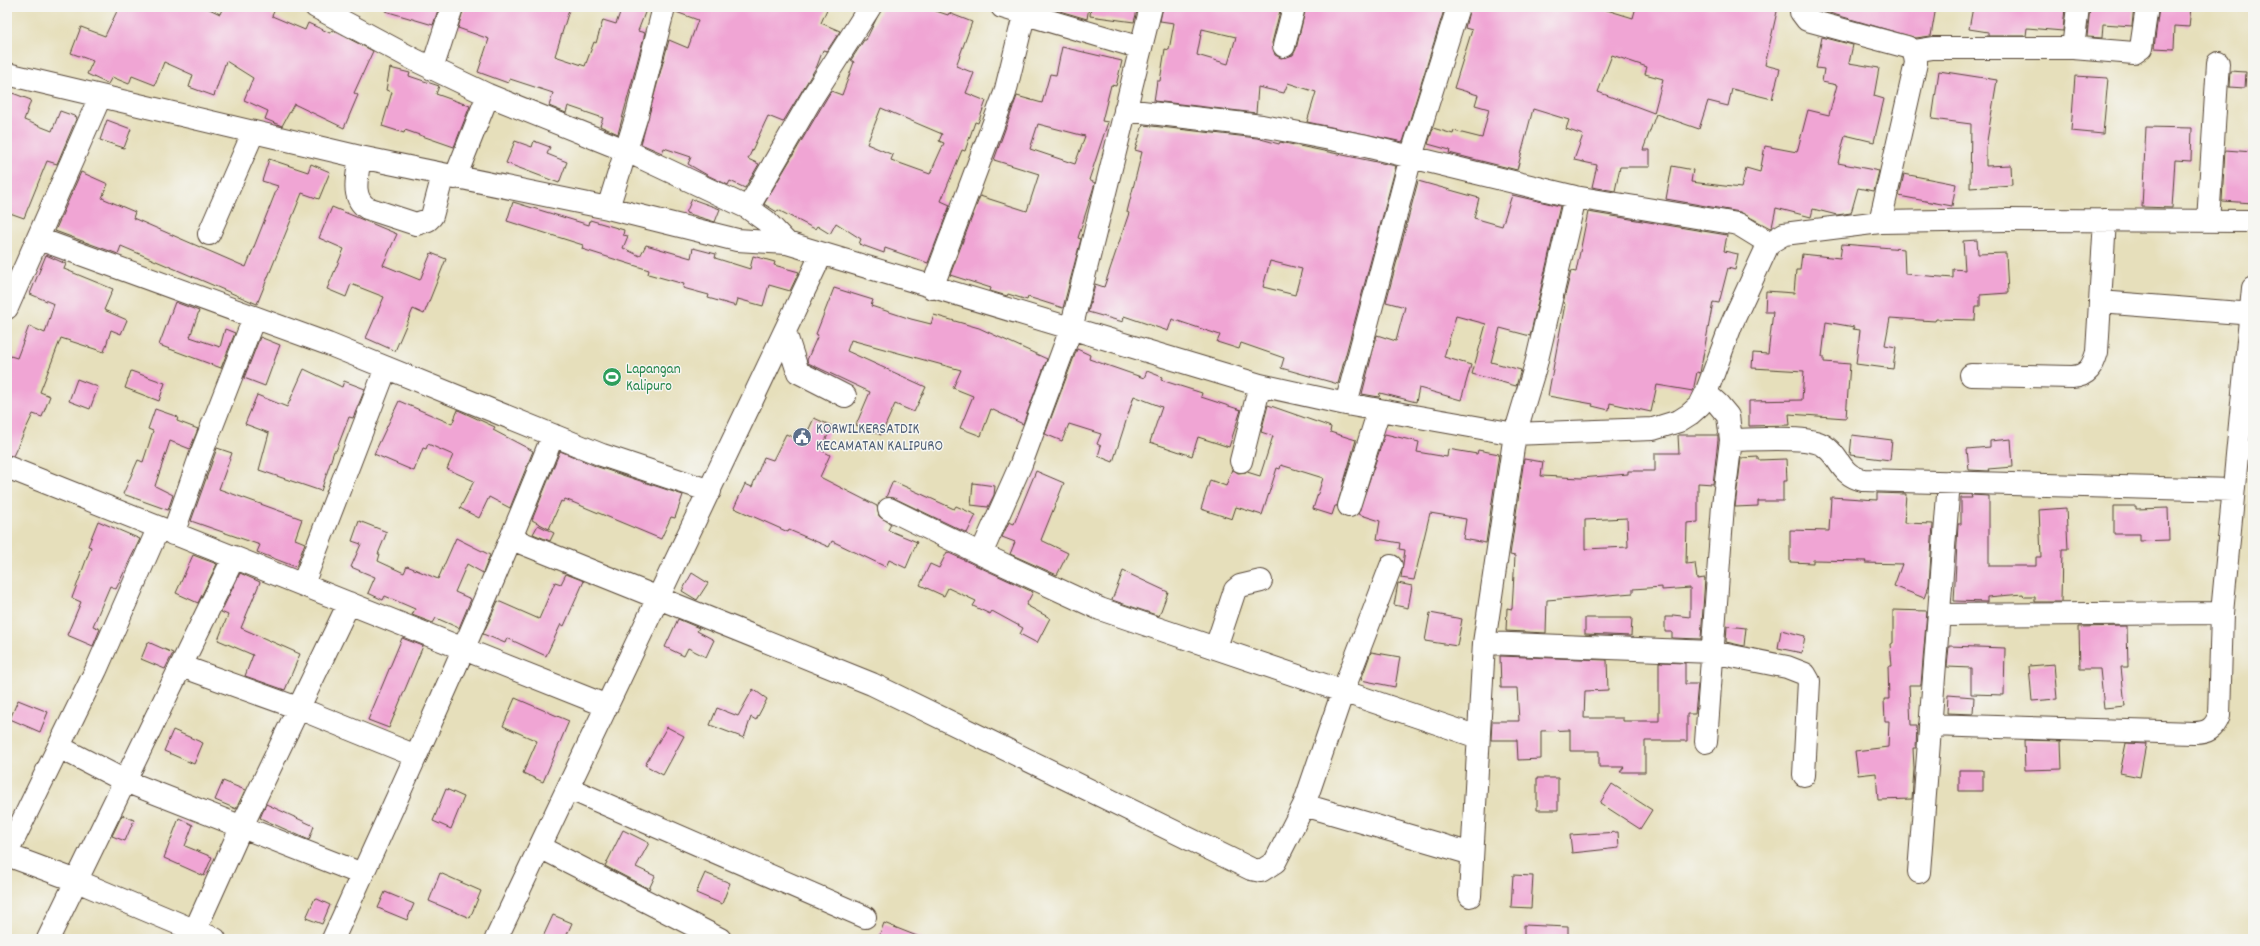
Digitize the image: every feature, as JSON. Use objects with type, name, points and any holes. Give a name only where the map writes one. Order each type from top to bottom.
[{"type":"street","points":[[316,7],[432,68],[488,95],[627,151],[748,208],[766,221],[787,243]]},
{"type":"street","points":[[432,68],[452,7]]},
{"type":"street","points":[[608,208],[627,151],[664,7]]},
{"type":"street","points":[[748,208],[813,96],[870,7]]},
{"type":"street","points":[[1002,7],[1022,22],[1140,57]]},
{"type":"street","points":[[981,554],[1021,464],[1071,329],[1152,7]]},
{"type":"street","points":[[1284,46],[1294,7]]},
{"type":"street","points":[[1346,404],[1411,157],[1458,7]]},
{"type":"street","points":[[2073,48],[2078,7]]},
{"type":"street","points":[[1809,17],[1907,47],[1914,51],[1933,48],[2073,48],[2134,53],[2141,48],[2147,7]]},
{"type":"street","points":[[932,288],[1005,93],[1022,22]]},
{"type":"street","points":[[1880,222],[1916,63],[1914,51]]},
{"type":"street","points":[[2208,221],[2218,63]]},
{"type":"street","points":[[7,74],[253,133],[449,176],[608,208],[737,240],[787,243],[821,255],[1260,385],[1346,404],[1515,434],[1660,427],[1679,421],[1690,414],[1700,405],[1706,394],[1732,323],[1769,243],[1784,234],[1880,222],[2105,220],[2253,221]]},
{"type":"street","points":[[360,157],[357,191],[361,204],[367,208],[416,224],[428,220],[432,216],[449,176],[488,95]]},
{"type":"street","points":[[7,308],[39,239],[100,97]]},
{"type":"street","points":[[1125,110],[1262,126],[1362,145],[1575,197],[1734,223],[1746,227],[1769,243]]},
{"type":"street","points":[[209,234],[253,133]]},
{"type":"street","points":[[1470,896],[1484,643],[1515,434],[1536,364],[1575,197]]},
{"type":"street","points":[[1971,375],[2072,377],[2085,374],[2094,363],[2097,352],[2105,220]]},
{"type":"street","points":[[39,239],[386,368],[602,455],[710,491]]},
{"type":"street","points":[[496,939],[821,255]]},
{"type":"street","points":[[1930,725],[2194,733],[2207,731],[2216,724],[2218,716],[2222,613],[2233,490],[2252,314],[2253,288]]},
{"type":"street","points":[[2100,302],[2252,314]]},
{"type":"street","points":[[215,939],[192,935],[77,881],[7,854],[96,670],[166,532],[200,457],[254,318]]},
{"type":"street","points":[[785,332],[798,372],[845,396]]},
{"type":"street","points":[[303,584],[386,368]]},
{"type":"street","points":[[1241,462],[1260,385]]},
{"type":"street","points":[[1706,394],[1718,404],[1728,416],[1731,440],[1712,652],[1706,742]]},
{"type":"street","points":[[1349,506],[1379,410]]},
{"type":"street","points":[[332,939],[465,649],[512,539],[553,435]]},
{"type":"street","points":[[1731,440],[1815,440],[1829,450],[1845,472],[1852,478],[1863,480],[2233,490]]},
{"type":"street","points":[[7,467],[166,532],[303,584],[607,706]]},
{"type":"street","points":[[1919,872],[1949,482]]},
{"type":"street","points":[[889,509],[981,554],[1100,609],[1343,690],[1478,737]]},
{"type":"street","points":[[512,539],[872,684],[1251,869],[1261,871],[1275,862],[1304,805],[1343,690],[1391,566]]},
{"type":"street","points":[[48,939],[234,557]]},
{"type":"street","points":[[1216,647],[1235,590],[1240,586],[1260,581]]},
{"type":"street","points":[[192,935],[242,826],[349,603]]},
{"type":"street","points":[[1939,615],[2222,613]]},
{"type":"street","points":[[1484,643],[1712,652],[1787,668],[1804,674],[1809,681],[1804,775]]},
{"type":"street","points":[[181,666],[298,708],[416,756]]},
{"type":"street","points":[[59,747],[125,781],[362,874]]},
{"type":"street","points":[[568,788],[865,917]]},
{"type":"street","points":[[1304,805],[1472,854]]},
{"type":"street","points":[[540,847],[720,939]]},
{"type":"building","points":[[119,7],[205,7],[220,14],[223,7],[276,7],[272,16],[305,30],[308,23],[330,33],[332,30],[373,51],[354,93],[358,95],[344,128],[294,104],[282,126],[265,119],[268,111],[244,100],[253,78],[226,61],[214,96],[189,87],[193,75],[164,62],[155,85],[132,76],[129,84],[112,77],[108,84],[87,74],[93,61],[71,53],[81,27],[105,36]]},
{"type":"building","points":[[385,7],[439,7],[433,25],[385,11]]},
{"type":"building","points":[[464,7],[570,7],[555,56],[585,66],[594,42],[596,43],[603,20],[616,24],[622,7],[638,7],[646,10],[638,31],[645,33],[618,134],[600,126],[603,118],[568,106],[566,113],[549,106],[553,93],[510,79],[508,83],[478,72],[489,39],[458,28]]},
{"type":"building","points":[[676,7],[828,7],[821,23],[840,31],[827,51],[823,50],[817,66],[783,122],[768,116],[748,159],[759,164],[745,188],[730,181],[728,185],[707,175],[688,164],[691,157],[664,148],[662,153],[641,144],[669,40],[688,48],[698,20],[676,12]]},
{"type":"building","points":[[882,7],[924,7],[948,15],[949,13],[972,22],[956,66],[974,73],[966,93],[986,101],[978,123],[975,122],[965,151],[962,150],[941,201],[950,205],[928,263],[885,248],[884,253],[859,244],[861,239],[836,223],[830,234],[817,226],[815,229],[778,210],[777,212],[764,204],[831,91],[842,95],[854,62],[851,60],[864,40],[866,40]],"holes":[[[881,108],[942,134],[939,141],[944,143],[930,174],[891,160],[893,155],[867,144]]]},
{"type":"building","points":[[1046,7],[1089,7],[1087,19]]},
{"type":"building","points":[[1091,7],[1138,7],[1134,22],[1090,16]]},
{"type":"building","points":[[1163,7],[1281,7],[1272,43],[1275,55],[1281,58],[1293,55],[1296,49],[1306,7],[1445,7],[1403,142],[1307,122],[1316,92],[1288,83],[1284,93],[1258,87],[1256,113],[1154,101],[1157,81],[1160,81],[1165,49],[1169,50],[1174,23],[1160,21]],"holes":[[[1202,29],[1236,37],[1228,64],[1197,55]]]},
{"type":"building","points":[[1470,7],[1597,7],[1633,18],[1636,7],[1778,7],[1765,65],[1780,69],[1772,99],[1732,89],[1728,106],[1708,101],[1699,129],[1656,114],[1643,150],[1650,150],[1650,167],[1620,167],[1615,191],[1592,187],[1597,165],[1574,160],[1583,135],[1566,129],[1569,120],[1533,109],[1517,170],[1449,153],[1450,150],[1428,144],[1433,128],[1453,134],[1454,131],[1482,138],[1489,109],[1475,105],[1478,95],[1454,88],[1472,30],[1465,28]],"holes":[[[1612,55],[1647,67],[1645,74],[1663,79],[1654,113],[1598,92]]]},
{"type":"building","points":[[1827,7],[1936,7],[1931,36],[1916,38],[1826,12]]},
{"type":"building","points":[[1973,7],[2065,7],[2063,31],[2027,28],[2026,36],[1988,36],[1988,32],[1969,29]]},
{"type":"building","points":[[2090,7],[2134,7],[2132,26],[2103,24],[2102,38],[2087,37]]},
{"type":"building","points":[[2159,7],[2191,7],[2189,27],[2175,26],[2174,49],[2154,48]]},
{"type":"building","points":[[1822,37],[1853,45],[1849,63],[1879,68],[1874,96],[1884,99],[1874,142],[1845,135],[1838,163],[1879,171],[1874,191],[1858,188],[1851,213],[1837,215],[1813,209],[1811,217],[1776,208],[1772,227],[1770,228],[1740,212],[1666,199],[1672,166],[1693,170],[1691,182],[1741,188],[1746,168],[1760,172],[1765,146],[1797,152],[1808,110],[1829,115],[1837,85],[1822,82],[1824,69],[1816,68]]},
{"type":"building","points":[[1062,47],[1122,61],[1116,86],[1111,85],[1102,121],[1108,122],[1089,180],[1095,183],[1078,238],[1081,239],[1063,308],[1028,297],[1027,300],[1008,294],[1007,296],[990,291],[991,288],[950,275],[980,196],[1027,211],[1039,174],[994,160],[1017,96],[1042,103],[1050,74],[1056,75]],"holes":[[[1038,124],[1085,136],[1075,164],[1030,149]]]},
{"type":"building","points":[[390,68],[410,73],[409,76],[439,86],[436,94],[470,106],[454,147],[405,130],[404,133],[382,126],[392,92],[386,90]]},
{"type":"building","points":[[1939,71],[1997,80],[1986,147],[1986,166],[2011,165],[2012,185],[1970,188],[1971,124],[1932,119]]},
{"type":"building","points":[[2230,71],[2246,72],[2245,88],[2229,87]]},
{"type":"building","points":[[2075,76],[2108,78],[2103,134],[2071,131]]},
{"type":"building","points":[[7,91],[31,100],[24,120],[52,131],[60,111],[77,117],[57,164],[47,161],[24,218],[7,212]]},
{"type":"building","points":[[107,120],[131,129],[124,148],[100,140]]},
{"type":"building","points":[[1143,125],[1257,138],[1279,144],[1280,142],[1396,166],[1338,384],[1281,368],[1284,358],[1241,343],[1239,349],[1217,342],[1220,335],[1172,319],[1168,331],[1124,316],[1123,322],[1088,312],[1095,284],[1104,287],[1129,213],[1127,212],[1142,152],[1135,150]],"holes":[[[1270,261],[1302,269],[1295,295],[1263,287]]]},
{"type":"building","points":[[2146,127],[2192,128],[2191,161],[2175,160],[2172,208],[2142,207]]},
{"type":"building","points":[[515,141],[532,147],[534,141],[550,147],[547,154],[567,162],[559,183],[506,163]]},
{"type":"building","points":[[2225,150],[2253,152],[2253,203],[2222,201]]},
{"type":"building","points":[[269,159],[308,172],[311,164],[330,172],[319,199],[302,193],[257,304],[121,246],[118,254],[55,231],[81,172],[108,184],[102,198],[135,212],[133,218],[246,267],[278,186],[262,181]]},
{"type":"building","points":[[1904,174],[1956,184],[1952,206],[1899,196]]},
{"type":"building","points":[[1418,181],[1479,198],[1474,218],[1502,226],[1512,195],[1560,206],[1530,336],[1500,328],[1491,362],[1521,370],[1516,386],[1472,374],[1486,324],[1456,316],[1444,357],[1471,365],[1461,400],[1419,388],[1416,402],[1380,393],[1379,397],[1362,394],[1377,335],[1396,341],[1405,307],[1386,302]]},
{"type":"building","points":[[692,199],[720,209],[715,222],[686,213]]},
{"type":"building","points":[[513,202],[589,225],[590,220],[624,230],[623,235],[628,236],[623,248],[640,256],[646,245],[691,258],[693,248],[716,254],[715,258],[750,269],[753,256],[775,262],[774,265],[799,272],[790,291],[769,285],[763,306],[738,299],[736,306],[708,298],[709,295],[683,288],[684,284],[648,274],[649,270],[582,249],[583,245],[507,221]]},
{"type":"building","points":[[332,207],[397,234],[383,265],[420,280],[431,253],[446,259],[424,314],[413,309],[395,351],[366,338],[384,297],[351,284],[346,297],[327,289],[344,249],[319,238]]},
{"type":"building","points":[[1588,212],[1727,235],[1724,251],[1738,254],[1735,270],[1728,268],[1719,303],[1713,302],[1700,373],[1697,372],[1693,391],[1657,385],[1651,412],[1610,403],[1609,410],[1592,406],[1593,404],[1548,396],[1565,304],[1563,303],[1571,271],[1576,272]]},
{"type":"building","points":[[1977,240],[1978,254],[2006,253],[2008,293],[1980,295],[1980,306],[1976,306],[1975,320],[1936,319],[1935,321],[1890,318],[1885,345],[1896,347],[1893,369],[1856,364],[1860,330],[1853,329],[1854,327],[1826,322],[1822,357],[1824,357],[1824,362],[1850,364],[1846,418],[1789,414],[1790,425],[1749,426],[1749,401],[1802,400],[1804,371],[1752,368],[1753,353],[1768,354],[1773,312],[1765,312],[1766,291],[1794,293],[1796,270],[1800,270],[1802,254],[1840,258],[1842,244],[1904,249],[1905,274],[1953,278],[1953,269],[1965,270],[1963,241]]},
{"type":"building","points":[[46,255],[66,264],[64,269],[113,289],[104,310],[127,320],[121,334],[111,330],[104,352],[61,338],[40,392],[50,396],[42,417],[33,414],[13,456],[7,455],[7,355],[17,358],[29,326],[45,333],[54,304],[30,294]]},
{"type":"building","points":[[834,288],[873,300],[871,306],[911,319],[931,324],[934,315],[979,328],[1047,359],[1023,424],[991,409],[981,436],[960,428],[973,396],[953,388],[961,370],[851,340],[847,351],[926,387],[914,412],[895,404],[881,435],[856,425],[870,392],[808,363],[807,360],[818,335],[816,334]]},
{"type":"building","points":[[175,302],[199,311],[190,337],[220,347],[225,329],[235,333],[221,368],[159,345]]},
{"type":"building","points":[[260,337],[280,345],[265,386],[244,378]]},
{"type":"building","points":[[1077,349],[1090,355],[1089,359],[1144,378],[1147,371],[1162,377],[1161,380],[1202,393],[1201,397],[1241,410],[1229,447],[1198,437],[1192,456],[1150,442],[1162,407],[1134,396],[1113,462],[1098,456],[1101,446],[1097,444],[1101,434],[1069,424],[1062,441],[1045,434]]},
{"type":"building","points":[[304,369],[342,387],[344,381],[365,389],[353,418],[349,417],[336,451],[334,451],[321,491],[259,470],[269,433],[245,424],[257,395],[287,407]]},
{"type":"building","points":[[131,371],[165,383],[159,401],[125,388]]},
{"type":"building","points":[[77,379],[98,387],[90,409],[69,401]]},
{"type":"building","points":[[399,401],[452,424],[458,410],[495,427],[493,430],[533,451],[510,508],[489,497],[479,518],[460,508],[474,481],[447,469],[453,455],[428,444],[426,449],[423,448],[414,471],[374,454]]},
{"type":"building","points":[[1268,405],[1331,427],[1330,432],[1356,440],[1337,506],[1335,506],[1332,515],[1313,509],[1323,478],[1281,465],[1280,469],[1277,468],[1262,515],[1236,507],[1232,519],[1201,509],[1210,480],[1226,486],[1232,469],[1238,473],[1247,472],[1260,476],[1273,436],[1261,432]]},
{"type":"building","points":[[155,409],[178,417],[177,421],[198,429],[190,449],[170,441],[155,486],[173,495],[168,510],[123,494],[138,460],[143,462],[153,431],[148,429]]},
{"type":"building","points":[[814,418],[832,426],[821,450],[830,455],[820,477],[877,506],[879,516],[891,524],[888,530],[917,542],[906,568],[889,560],[886,567],[832,541],[829,547],[789,530],[788,532],[734,508],[745,484],[752,487],[764,457],[773,460],[786,434],[803,442]]},
{"type":"building","points":[[1385,434],[1419,442],[1417,452],[1447,457],[1448,449],[1477,454],[1478,450],[1499,454],[1486,543],[1463,539],[1466,519],[1430,513],[1414,580],[1401,578],[1405,550],[1399,549],[1400,543],[1377,539],[1380,521],[1358,514]]},
{"type":"building","points":[[1678,435],[1718,435],[1713,484],[1698,483],[1698,522],[1687,523],[1686,564],[1695,563],[1697,579],[1705,578],[1701,639],[1672,638],[1672,632],[1665,632],[1665,617],[1673,617],[1673,615],[1690,617],[1690,588],[1662,590],[1662,587],[1633,589],[1633,593],[1547,600],[1546,633],[1506,631],[1507,608],[1512,609],[1515,556],[1510,555],[1524,459],[1543,462],[1541,476],[1581,478],[1628,474],[1628,471],[1655,471],[1655,453],[1679,453]],"holes":[[[1627,518],[1628,547],[1585,549],[1585,520]]]},
{"type":"building","points":[[1852,435],[1892,440],[1890,460],[1850,455]]},
{"type":"building","points":[[2011,439],[2013,467],[1988,469],[1989,471],[1969,470],[1967,449],[1990,447],[1990,441]]},
{"type":"building","points":[[217,448],[232,453],[219,489],[302,519],[295,539],[305,543],[296,567],[257,552],[260,545],[191,521]]},
{"type":"building","points":[[560,451],[598,467],[683,495],[675,518],[671,517],[661,539],[565,499],[563,502],[561,501],[549,529],[532,520]]},
{"type":"building","points":[[1758,457],[1758,460],[1786,459],[1787,481],[1783,481],[1783,501],[1758,501],[1758,506],[1735,507],[1741,458]]},
{"type":"building","points":[[1036,471],[1064,483],[1041,540],[1068,553],[1057,575],[1010,554],[1015,542],[1002,537],[1009,522],[1014,524]]},
{"type":"building","points":[[893,481],[954,509],[956,506],[976,515],[967,533],[894,498],[886,497]]},
{"type":"building","points":[[973,483],[995,486],[994,495],[988,507],[971,505]]},
{"type":"building","points":[[1877,493],[1906,494],[1904,523],[1933,524],[1929,585],[1924,598],[1894,586],[1902,564],[1865,563],[1866,561],[1813,560],[1813,563],[1790,562],[1790,530],[1829,531],[1831,497],[1877,500]]},
{"type":"building","points":[[1971,495],[1989,496],[1989,566],[2036,566],[2036,557],[2041,557],[2039,510],[2066,508],[2068,549],[2062,549],[2061,602],[2035,602],[2035,597],[2024,597],[2023,594],[1987,597],[1987,602],[1954,601],[1958,524],[1961,524],[1961,498],[1972,498]]},
{"type":"building","points":[[2114,506],[2136,506],[2136,509],[2168,508],[2169,540],[2140,541],[2140,534],[2114,534]]},
{"type":"building","points":[[98,521],[140,539],[116,589],[110,586],[93,626],[100,629],[93,646],[67,635],[81,602],[72,598],[91,547],[88,546]]},
{"type":"building","points":[[359,521],[387,532],[378,554],[380,554],[378,561],[404,573],[407,566],[438,579],[456,538],[490,555],[483,573],[467,564],[455,592],[471,599],[459,628],[436,618],[433,623],[412,615],[415,609],[385,596],[383,600],[368,593],[375,577],[351,567],[361,544],[352,541]]},
{"type":"building","points":[[538,525],[554,533],[550,541],[533,534]]},
{"type":"building","points":[[947,552],[1033,592],[1026,605],[1050,618],[1037,643],[1020,634],[1023,628],[992,611],[990,614],[973,606],[976,601],[948,588],[944,596],[920,585],[930,564],[939,568]]},
{"type":"building","points":[[193,555],[217,564],[198,603],[176,593]]},
{"type":"building","points":[[1123,571],[1168,592],[1159,616],[1112,600]]},
{"type":"building","points":[[240,573],[260,582],[241,628],[300,654],[285,690],[245,676],[253,655],[218,640],[228,615],[221,612]]},
{"type":"building","points":[[692,573],[708,583],[697,600],[682,591]]},
{"type":"building","points":[[566,574],[584,581],[564,626],[561,624],[546,656],[507,638],[505,643],[483,634],[498,601],[539,619],[555,582],[561,584]]},
{"type":"building","points":[[1398,583],[1412,586],[1408,608],[1394,605]]},
{"type":"building","points":[[1893,610],[1927,611],[1921,685],[1909,685],[1911,725],[1917,725],[1916,748],[1913,748],[1914,769],[1912,799],[1878,800],[1876,773],[1858,775],[1855,751],[1888,747],[1889,721],[1885,721],[1884,699],[1889,699],[1888,666],[1892,666],[1890,644],[1893,643]]},
{"type":"building","points":[[1430,613],[1462,619],[1457,646],[1425,641]]},
{"type":"building","points":[[1585,618],[1632,618],[1631,636],[1585,634]]},
{"type":"building","points":[[678,619],[699,628],[697,631],[714,640],[706,657],[688,648],[684,656],[665,647]]},
{"type":"building","points":[[1727,626],[1746,628],[1744,646],[1726,642]]},
{"type":"building","points":[[2127,626],[2128,667],[2121,667],[2125,706],[2104,708],[2100,669],[2080,669],[2079,627]]},
{"type":"building","points":[[1781,630],[1805,636],[1802,653],[1778,648]]},
{"type":"building","points":[[402,638],[423,646],[389,728],[368,720]]},
{"type":"building","points":[[148,642],[173,653],[165,669],[141,659]]},
{"type":"building","points":[[1949,646],[2005,648],[2004,695],[1971,694],[1971,668],[1947,667]]},
{"type":"building","points":[[1371,652],[1400,657],[1395,687],[1361,680]]},
{"type":"building","points":[[1500,656],[1607,660],[1608,690],[1585,691],[1584,718],[1623,718],[1623,721],[1659,721],[1659,662],[1685,663],[1685,684],[1698,684],[1695,714],[1687,714],[1687,741],[1645,741],[1645,772],[1620,772],[1624,767],[1599,767],[1599,751],[1570,751],[1570,730],[1541,731],[1541,759],[1518,760],[1517,740],[1491,740],[1492,721],[1519,721],[1517,688],[1501,688]]},
{"type":"building","points":[[2054,664],[2057,699],[2032,701],[2029,666]]},
{"type":"building","points":[[753,689],[767,699],[756,720],[751,717],[744,738],[710,725],[717,708],[738,716]]},
{"type":"building","points":[[1948,695],[1974,697],[1973,714],[1947,713]]},
{"type":"building","points":[[515,698],[569,721],[543,782],[523,773],[537,741],[503,726]]},
{"type":"building","points":[[18,700],[48,712],[40,732],[10,719]]},
{"type":"building","points":[[667,727],[684,736],[663,775],[645,765]]},
{"type":"building","points":[[173,730],[203,743],[194,764],[164,751]]},
{"type":"building","points":[[2024,740],[2061,741],[2062,769],[2025,770]]},
{"type":"building","points":[[2126,743],[2146,744],[2140,777],[2120,773]]},
{"type":"building","points":[[1959,770],[1983,770],[1983,791],[1959,791]]},
{"type":"building","points":[[1537,778],[1558,778],[1558,810],[1537,810]]},
{"type":"building","points":[[223,781],[245,790],[236,809],[215,800]]},
{"type":"building","points":[[1612,784],[1652,810],[1640,829],[1600,803]]},
{"type":"building","points":[[446,789],[464,797],[451,829],[433,821]]},
{"type":"building","points":[[266,804],[314,826],[309,840],[260,818]]},
{"type":"building","points":[[122,815],[134,820],[125,841],[112,836]]},
{"type":"building","points":[[179,818],[193,825],[185,846],[212,857],[204,876],[164,858]]},
{"type":"building","points":[[623,830],[649,843],[636,867],[655,876],[649,889],[605,866]]},
{"type":"building","points":[[1618,832],[1619,848],[1572,853],[1570,835]]},
{"type":"building","points":[[440,873],[481,891],[470,918],[429,901]]},
{"type":"building","points":[[705,873],[730,883],[722,904],[696,893]]},
{"type":"building","points":[[1513,875],[1533,876],[1531,908],[1511,907]]},
{"type":"building","points":[[385,892],[414,904],[407,920],[378,908]]},
{"type":"building","points":[[315,898],[330,905],[322,924],[306,918]]},
{"type":"building","points":[[553,915],[572,923],[565,939],[542,939]]},
{"type":"building","points":[[884,923],[922,938],[922,939],[878,939]]},
{"type":"building","points":[[1524,925],[1568,927],[1568,939],[1524,939]]},
{"type":"place","name":"Lapangan Kalipuro","points":[[612,377]]},
{"type":"place","name":"KORWILKERSATDIK KECAMATAN KALIPURO","points":[[802,437]]}]
